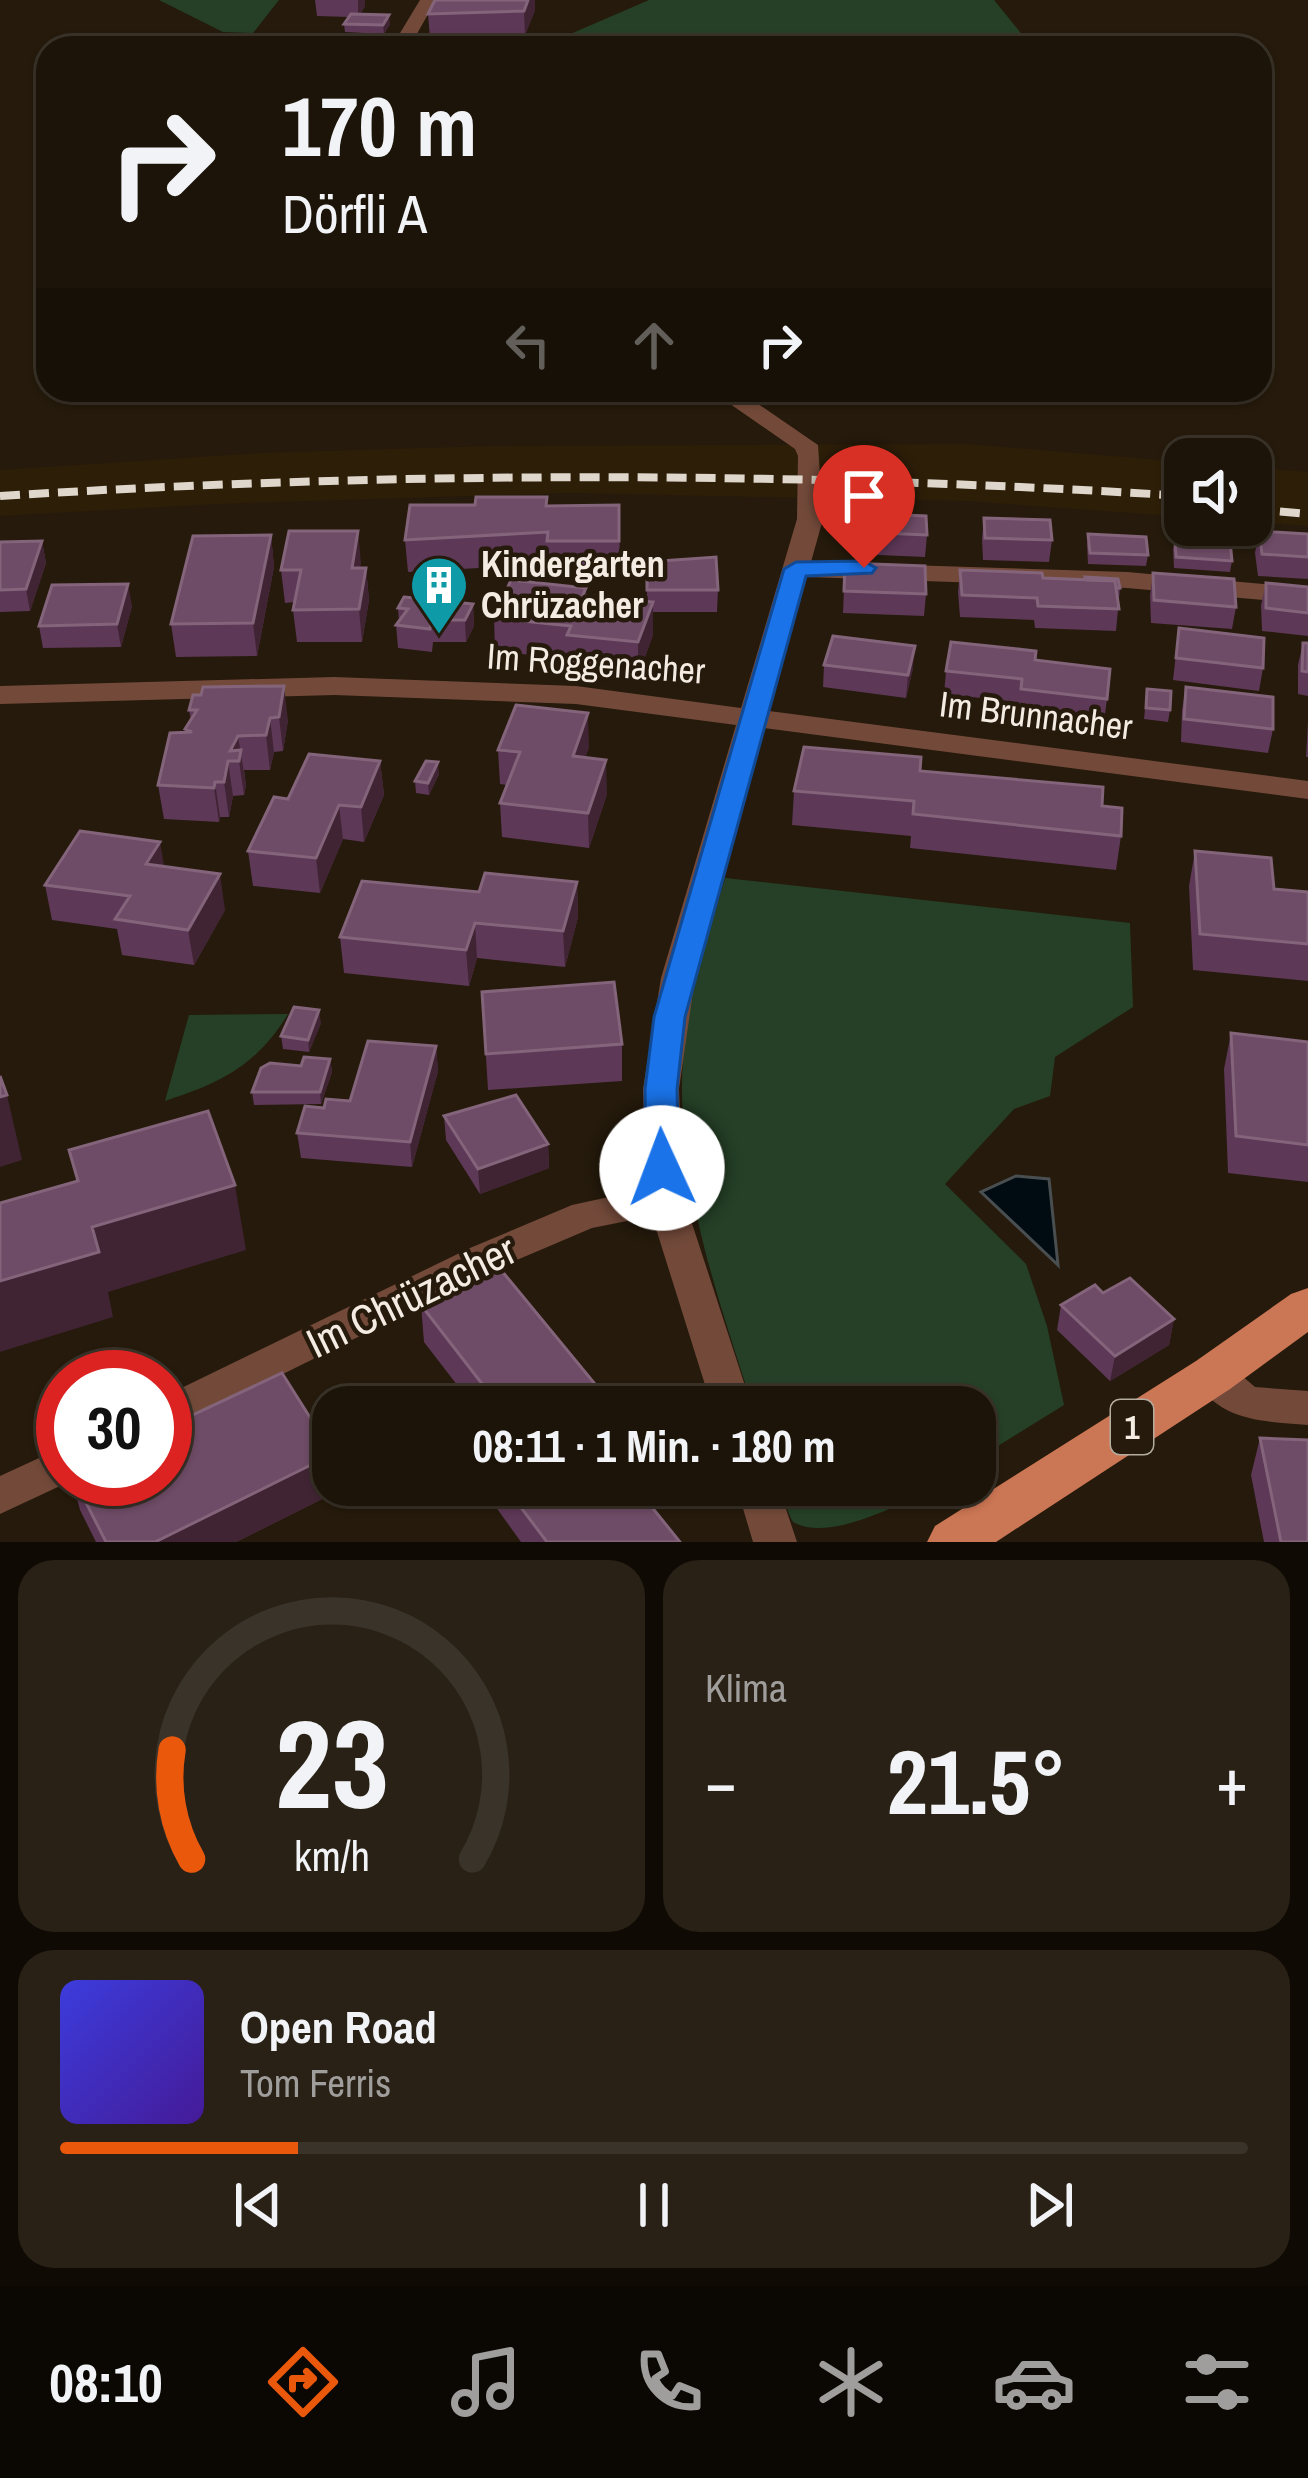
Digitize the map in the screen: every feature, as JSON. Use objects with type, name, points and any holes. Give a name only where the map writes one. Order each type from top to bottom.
[{"type":"main road","name":"1","points":[[953,1542],[1213,1375],[1308,1307]]},
{"type":"street","points":[[407,36],[428,0]]},
{"type":"street","points":[[724,1386],[665,1199],[660,1121],[669,1017],[810,519],[806,445],[740,402]]},
{"type":"street","points":[[796,569],[1127,580],[1308,596]]},
{"type":"street","name":"Im Roggenacher","points":[[0,695],[350,686],[576,695],[754,716]]},
{"type":"street","name":"Im Brunnacher","points":[[754,716],[1308,790]]},
{"type":"street","name":"Im Chrüzacher","points":[[192,1402],[484,1258],[585,1215],[665,1199]]},
{"type":"street","points":[[1213,1375],[1245,1403],[1308,1408]]},
{"type":"street","points":[[0,1496],[36,1479]]},
{"type":"street","points":[[764,1506],[775,1542]]},
{"type":"shaded area","points":[[968,444],[1164,460],[1164,515],[966,501],[568,493],[0,516],[0,470],[258,453],[490,446]]},
{"type":"shaded area","points":[[1272,469],[1308,472],[1308,526],[1272,523]]},
{"type":"shaded area","points":[[1016,1176],[1049,1179],[1058,1265],[981,1192]]},
{"type":"green space","points":[[159,0],[279,0],[253,33],[223,32]]},
{"type":"green space","points":[[649,0],[994,0],[1023,36],[566,36]]},
{"type":"green space","points":[[725,878],[1130,923],[1133,1007],[1055,1057],[1050,1096],[1014,1109],[945,1184],[1026,1264],[1047,1326],[1064,1405],[996,1447],[996,1386],[746,1386],[698,1221],[683,1126],[686,1029]]},
{"type":"green space","points":[[288,1014],[264,1047],[236,1070],[165,1101],[189,1015]]},
{"type":"green space","points":[[896,1506],[824,1528],[793,1522],[787,1509]]},
{"type":"building","points":[[435,0],[528,0],[524,11],[428,14]]},
{"type":"building","points":[[351,14],[389,15],[383,25],[344,24]]},
{"type":"building","points":[[476,497],[547,497],[546,506],[619,505],[619,541],[547,541],[548,532],[405,540],[410,505],[475,505]]},
{"type":"building","points":[[859,513],[926,516],[927,535],[858,532]]},
{"type":"building","points":[[984,518],[1050,520],[1052,540],[985,538]]},
{"type":"building","points":[[289,531],[358,531],[352,568],[366,568],[359,609],[293,610],[301,570],[281,570]]},
{"type":"building","points":[[1272,532],[1308,534],[1308,557],[1262,554],[1261,546],[1272,546]]},
{"type":"building","points":[[1088,534],[1146,537],[1148,555],[1090,553]]},
{"type":"building","points":[[271,535],[253,623],[171,624],[193,536]]},
{"type":"building","points":[[42,541],[26,589],[0,590],[0,542]]},
{"type":"building","points":[[1175,546],[1230,546],[1232,561],[1176,557]]},
{"type":"building","points":[[716,557],[718,590],[647,590],[647,562]]},
{"type":"building","points":[[845,563],[925,566],[926,594],[844,591]]},
{"type":"building","points":[[960,570],[1115,581],[1119,609],[1038,606],[1037,598],[962,595]]},
{"type":"building","points":[[1153,573],[1234,579],[1236,607],[1154,600]]},
{"type":"building","points":[[1085,577],[1118,579],[1120,588],[1115,581]]},
{"type":"building","points":[[511,580],[586,588],[583,595],[653,602],[638,642],[567,635],[571,626],[494,618]]},
{"type":"building","points":[[1266,583],[1308,587],[1308,613],[1266,608]]},
{"type":"building","points":[[128,584],[117,624],[39,626],[52,585]]},
{"type":"building","points":[[404,597],[473,604],[465,620],[432,620],[430,629],[396,625],[408,609],[398,608]]},
{"type":"building","points":[[1179,628],[1264,638],[1263,668],[1176,658]]},
{"type":"building","points":[[833,636],[915,646],[908,675],[824,665]]},
{"type":"building","points":[[951,642],[1036,651],[1035,660],[1110,669],[1107,699],[1021,689],[1022,679],[946,671]]},
{"type":"building","points":[[1303,643],[1308,643],[1308,672],[1302,671]]},
{"type":"building","points":[[284,686],[279,717],[270,718],[266,735],[238,736],[230,751],[241,750],[239,761],[228,761],[224,782],[215,782],[214,788],[158,785],[170,733],[192,732],[185,729],[197,710],[189,710],[193,695],[201,695],[203,687]]},
{"type":"building","points":[[1186,687],[1273,697],[1273,729],[1184,719]]},
{"type":"building","points":[[1147,689],[1171,691],[1170,710],[1146,708]]},
{"type":"building","points":[[516,705],[588,713],[573,756],[606,760],[588,813],[500,803],[520,752],[498,750]]},
{"type":"building","points":[[804,747],[921,757],[920,771],[1103,787],[1102,806],[1122,808],[1121,836],[913,814],[914,801],[794,791]]},
{"type":"building","points":[[309,754],[380,761],[361,807],[339,805],[316,858],[248,851],[274,797],[288,799]]},
{"type":"building","points":[[426,761],[438,762],[428,783],[415,781]]},
{"type":"building","points":[[80,831],[160,842],[146,864],[220,874],[188,930],[115,919],[130,896],[45,885]]},
{"type":"building","points":[[1195,851],[1271,858],[1274,889],[1308,892],[1308,944],[1200,934]]},
{"type":"building","points":[[485,873],[577,882],[563,931],[475,923],[466,950],[340,937],[362,881],[479,892]]},
{"type":"building","points":[[614,982],[622,1044],[486,1054],[482,992]]},
{"type":"building","points":[[294,1007],[319,1010],[308,1040],[281,1036]]},
{"type":"building","points":[[1231,1033],[1308,1042],[1308,1145],[1236,1136]]},
{"type":"building","points":[[368,1041],[436,1046],[410,1142],[297,1133],[305,1106],[324,1108],[326,1099],[350,1101]]},
{"type":"building","points":[[304,1057],[330,1059],[320,1092],[252,1092],[261,1068],[270,1063],[301,1066]]},
{"type":"building","points":[[516,1095],[548,1144],[478,1169],[444,1116]]},
{"type":"building","points":[[208,1111],[235,1185],[92,1227],[99,1252],[0,1281],[0,1203],[78,1181],[69,1150]]},
{"type":"building","points":[[497,1265],[595,1384],[484,1386],[421,1305]]},
{"type":"building","points":[[1130,1278],[1174,1319],[1115,1356],[1061,1305],[1095,1285],[1103,1293]]},
{"type":"building","points":[[282,1373],[312,1421],[312,1464],[155,1542],[106,1542],[88,1506],[192,1506],[192,1415]]},
{"type":"building","points":[[1260,1438],[1308,1440],[1308,1542],[1281,1542]]},
{"type":"building","points":[[520,1506],[651,1506],[680,1542],[547,1542]]},
{"type":"railway","points":[[0,496],[297,482],[592,477],[888,482],[1164,495]]},
{"type":"railway","points":[[1272,511],[1308,514]]},
{"type":"place","name":"Kindergarten Chrüzacher","points":[[439,636]]},
{"type":"route","points":[[662,1168],[661,1089],[669,1017],[796,569],[864,568]]}]
